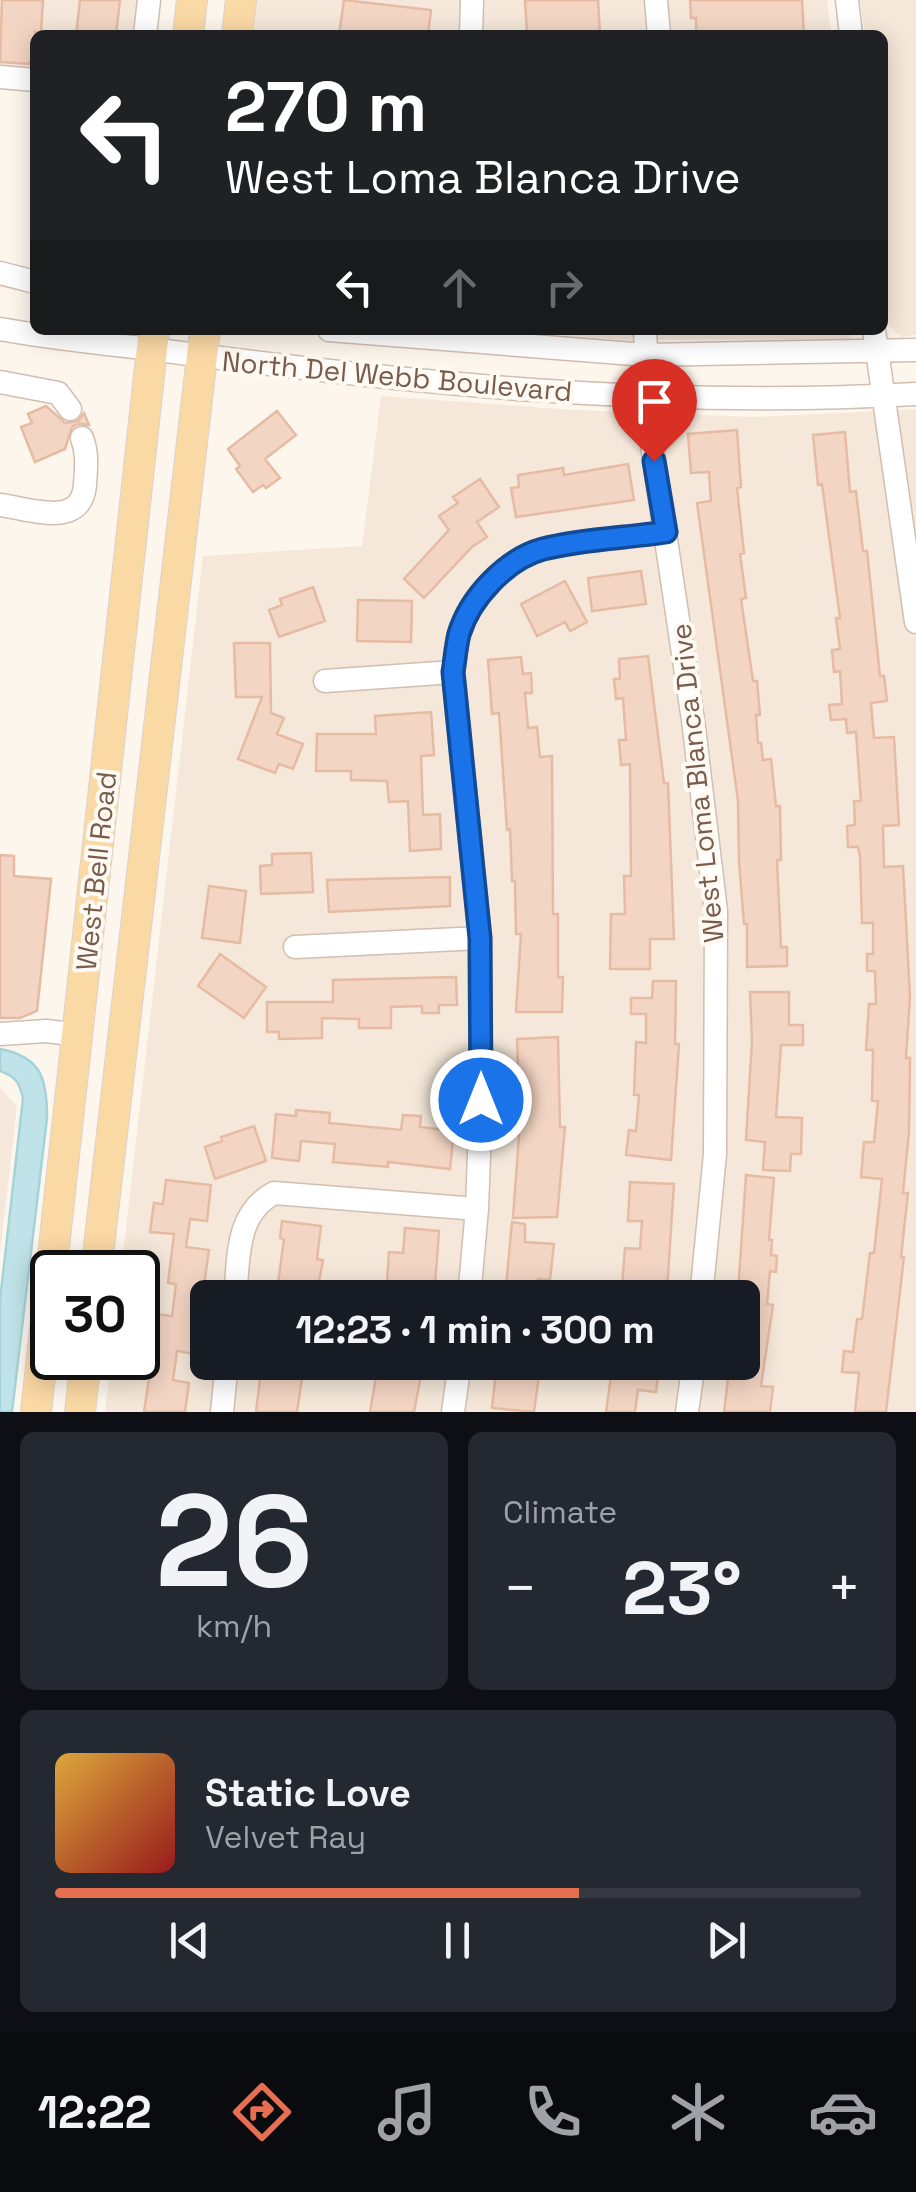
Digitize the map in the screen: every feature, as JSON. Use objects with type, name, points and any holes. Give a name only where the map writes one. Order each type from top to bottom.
[{"type":"main road","points":[[189,30],[192,0]]},
{"type":"main road","points":[[238,30],[241,0]]},
{"type":"main road","name":"West Bell Road","points":[[36,1412],[154,340]]},
{"type":"main road","name":"West Bell Road","points":[[99,1250],[204,344]]},
{"type":"main road","points":[[98,842],[145,845]]},
{"type":"main road","points":[[80,1412],[84,1380]]},
{"type":"street","points":[[145,30],[149,0]]},
{"type":"street","points":[[471,30],[472,0]]},
{"type":"street","points":[[656,0],[659,30]]},
{"type":"street","points":[[847,0],[850,30]]},
{"type":"street","points":[[0,76],[30,79]]},
{"type":"street","points":[[0,273],[30,282]]},
{"type":"street","points":[[0,289],[30,284]]},
{"type":"street","name":"North Del Webb Boulevard","points":[[0,329],[30,331]]},
{"type":"street","name":"North Del Webb Boulevard","points":[[84,335],[204,344],[494,389],[787,399],[916,394]]},
{"type":"street","name":"North Del Webb Boulevard","points":[[392,335],[646,355],[876,341],[916,350]]},
{"type":"street","name":"West Loma Blanca Drive","points":[[646,335],[648,426],[693,720],[716,911],[716,1154],[703,1280]]},
{"type":"street","points":[[876,341],[916,622]]},
{"type":"street","points":[[0,382],[58,393],[70,409]]},
{"type":"street","points":[[0,505],[62,513],[75,510],[84,499],[88,457],[82,438]]},
{"type":"street","points":[[471,1280],[481,1100],[480,938],[453,672],[460,634],[474,602],[494,579],[521,558],[542,549],[666,532]]},
{"type":"street","points":[[325,681],[453,672]]},
{"type":"street","points":[[294,947],[480,938]]},
{"type":"street","points":[[0,1034],[46,1031],[79,1036]]},
{"type":"street","points":[[237,1280],[243,1226],[257,1202],[274,1194],[477,1209]]},
{"type":"street","points":[[222,1412],[225,1380]]},
{"type":"street","points":[[453,1412],[457,1380]]},
{"type":"street","points":[[687,1412],[691,1380]]},
{"type":"shaded area","points":[[0,0],[143,0],[140,30],[30,30],[30,74],[0,72]]},
{"type":"shaded area","points":[[255,0],[827,0],[831,30],[252,30]]},
{"type":"shaded area","points":[[860,0],[916,0],[916,335],[901,337],[889,326],[888,30],[864,30]]},
{"type":"shaded area","points":[[563,335],[852,335],[848,339],[628,340]]},
{"type":"shaded area","points":[[381,396],[575,410],[755,417],[916,409],[916,1412],[105,1412],[109,1380],[160,1380],[160,1250],[124,1250],[203,556],[362,546]]},
{"type":"shaded area","points":[[0,1088],[17,1106],[0,1253]]},
{"type":"water","points":[[0,1049],[25,1058],[39,1072],[47,1104],[12,1412],[0,1412],[0,1300],[23,1098],[16,1081],[0,1071]]},
{"type":"building","points":[[2,0],[43,0],[41,30],[30,30],[29,64],[0,62]]},
{"type":"building","points":[[80,0],[120,0],[117,30],[77,30]]},
{"type":"building","points":[[344,0],[431,10],[429,30],[340,30]]},
{"type":"building","points":[[525,0],[598,0],[600,30],[527,30]]},
{"type":"building","points":[[690,0],[802,0],[804,30],[696,30],[696,18],[691,18]]},
{"type":"building","points":[[46,406],[65,423],[78,421],[84,413],[89,425],[72,427],[65,449],[35,462],[21,427],[32,423],[28,414]]},
{"type":"building","points":[[277,411],[296,435],[265,459],[280,478],[253,492],[236,469],[240,466],[228,449]]},
{"type":"building","points":[[737,430],[741,487],[737,488],[744,553],[740,554],[746,598],[741,599],[753,681],[757,681],[758,743],[763,760],[771,759],[776,806],[780,806],[781,860],[777,860],[781,947],[787,947],[787,966],[747,967],[738,801],[697,503],[711,501],[709,472],[691,473],[688,434]]},
{"type":"building","points":[[845,432],[850,492],[856,491],[863,551],[867,551],[880,676],[884,676],[887,701],[871,703],[874,738],[894,737],[899,825],[883,826],[884,867],[903,866],[910,996],[906,1058],[910,1058],[909,1132],[903,1193],[908,1193],[886,1412],[855,1412],[859,1373],[842,1372],[844,1351],[853,1352],[857,1319],[862,1319],[882,1179],[861,1177],[864,1142],[874,1142],[878,1101],[872,1101],[873,1050],[866,1050],[869,1004],[876,1004],[875,971],[867,971],[867,954],[873,954],[873,923],[862,923],[860,856],[858,847],[848,847],[847,826],[855,825],[854,801],[861,801],[856,732],[847,733],[846,719],[831,720],[829,705],[842,704],[840,671],[834,672],[832,650],[840,649],[836,618],[840,618],[813,435]]},
{"type":"building","points":[[628,464],[634,500],[516,517],[511,488],[519,487],[518,475],[563,468],[564,475]]},
{"type":"building","points":[[480,479],[499,507],[477,522],[487,537],[472,547],[424,598],[404,579],[449,530],[439,516],[458,503],[453,497]]},
{"type":"building","points":[[641,571],[646,604],[592,611],[588,578]]},
{"type":"building","points":[[565,581],[587,622],[570,631],[565,622],[537,636],[521,604]]},
{"type":"building","points":[[313,587],[325,621],[279,637],[269,610],[282,605],[280,599]]},
{"type":"building","points":[[358,600],[412,601],[411,642],[357,641]]},
{"type":"building","points":[[234,643],[270,643],[271,713],[284,718],[277,734],[303,744],[293,769],[279,764],[275,773],[238,759],[262,697],[236,697]]},
{"type":"building","points":[[648,656],[664,783],[668,783],[674,939],[650,939],[650,969],[610,969],[611,914],[625,914],[624,876],[631,876],[630,764],[621,765],[619,740],[626,740],[623,698],[616,699],[614,679],[620,679],[619,659]]},
{"type":"building","points":[[521,657],[523,674],[531,673],[532,693],[525,693],[528,728],[537,727],[540,757],[552,756],[553,914],[558,914],[562,1012],[516,1012],[521,934],[516,934],[515,881],[510,829],[507,830],[499,713],[492,714],[488,660]]},
{"type":"building","points":[[431,712],[434,755],[421,756],[423,815],[440,814],[441,849],[410,851],[408,801],[389,802],[387,781],[351,780],[351,771],[316,771],[317,734],[376,734],[375,716]]},
{"type":"building","points":[[311,853],[313,892],[261,894],[260,866],[272,865],[272,854]]},
{"type":"building","points":[[0,855],[14,856],[14,876],[51,879],[37,1011],[20,1018],[0,1018]]},
{"type":"building","points":[[450,877],[450,906],[329,912],[327,880]]},
{"type":"building","points":[[209,886],[246,891],[240,943],[202,938]]},
{"type":"building","points":[[220,954],[266,987],[244,1018],[198,986]]},
{"type":"building","points":[[456,977],[457,1005],[439,1005],[439,1013],[422,1013],[422,1006],[391,1007],[391,1028],[359,1028],[359,1019],[322,1018],[322,1038],[279,1039],[279,1032],[267,1032],[267,1002],[333,1002],[333,980]]},
{"type":"building","points":[[653,981],[676,981],[675,1044],[679,1044],[671,1160],[626,1155],[629,1130],[636,1131],[636,1042],[646,1043],[646,1014],[631,1014],[631,998],[652,998]]},
{"type":"building","points":[[750,992],[789,992],[789,1025],[803,1025],[803,1045],[781,1045],[776,1117],[802,1118],[801,1154],[791,1154],[790,1171],[763,1170],[765,1142],[746,1140],[752,1041]]},
{"type":"building","points":[[558,1037],[560,1127],[565,1127],[557,1217],[513,1218],[519,1135],[517,1039]]},
{"type":"building","points":[[296,1110],[330,1113],[329,1123],[401,1130],[403,1115],[421,1116],[420,1127],[454,1131],[450,1169],[388,1162],[388,1167],[333,1162],[335,1144],[301,1141],[299,1161],[272,1158],[276,1114],[296,1116]]},
{"type":"building","points":[[254,1126],[266,1161],[215,1179],[205,1147]]},
{"type":"building","points":[[746,1175],[774,1178],[769,1240],[771,1255],[777,1256],[776,1272],[770,1271],[767,1304],[773,1305],[761,1386],[773,1387],[770,1412],[724,1412],[728,1380],[760,1380],[760,1280],[739,1280]]},
{"type":"building","points":[[166,1180],[211,1185],[207,1221],[190,1219],[186,1247],[209,1250],[205,1280],[190,1280],[190,1353],[177,1351],[173,1380],[189,1383],[185,1412],[144,1412],[149,1380],[160,1380],[160,1315],[172,1316],[176,1284],[168,1283],[174,1234],[150,1232],[154,1203],[163,1204]]},
{"type":"building","points":[[630,1182],[674,1184],[668,1280],[623,1280],[625,1248],[640,1249],[642,1221],[628,1221]]},
{"type":"building","points":[[282,1221],[321,1226],[317,1259],[323,1260],[319,1280],[278,1280],[284,1239],[280,1238]]},
{"type":"building","points":[[512,1222],[525,1224],[525,1242],[554,1244],[550,1280],[507,1280]]},
{"type":"building","points":[[405,1228],[439,1231],[435,1280],[387,1280],[389,1252],[403,1253]]},
{"type":"building","points":[[260,1380],[302,1380],[297,1412],[256,1412]]},
{"type":"building","points":[[375,1380],[420,1380],[414,1412],[370,1412]]},
{"type":"building","points":[[495,1380],[538,1380],[534,1412],[492,1408]]},
{"type":"building","points":[[610,1380],[657,1380],[656,1392],[638,1390],[635,1412],[606,1412]]},
{"type":"route","points":[[481,1100],[480,938],[453,672],[460,634],[474,602],[494,579],[521,558],[542,549],[666,532],[654,461]]}]
